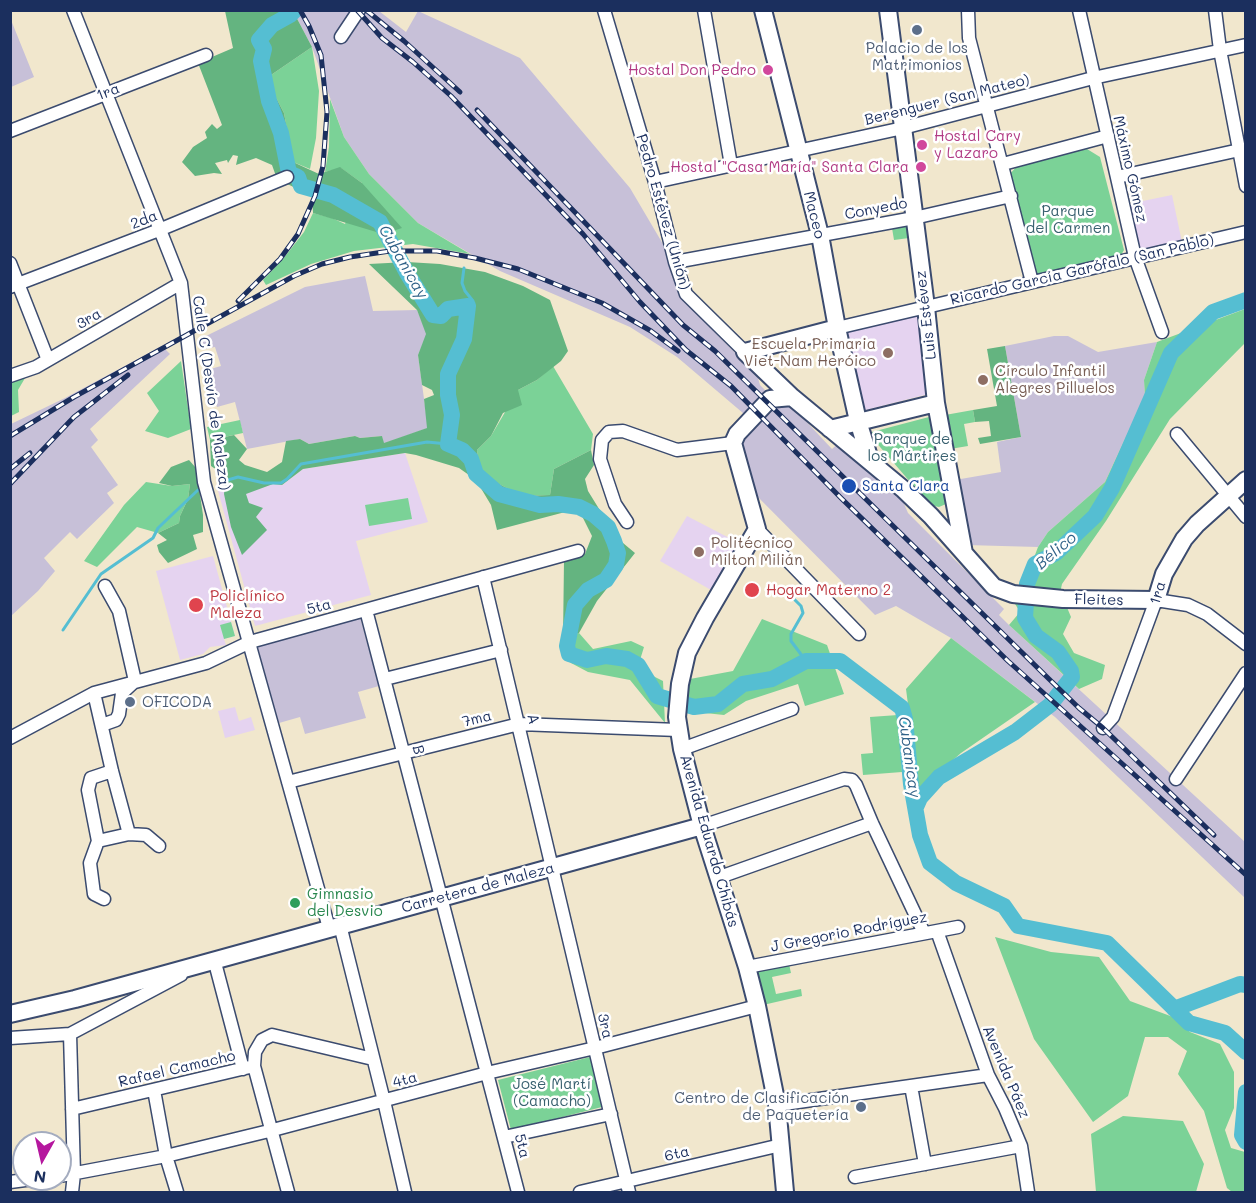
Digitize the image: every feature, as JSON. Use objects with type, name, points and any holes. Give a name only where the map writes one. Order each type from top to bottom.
[{"type":"main road","name":"Maceo","points":[[763,10],[820,235],[837,328],[858,421]]},
{"type":"main road","name":"Luis Estévez","points":[[888,10],[936,402],[965,556]]},
{"type":"main road","name":"Ricardo García Garófalo (San Pablo)","points":[[745,352],[837,328]]},
{"type":"main road","name":"Pedro Estévez (Unión)","points":[[745,352],[764,372],[830,429]]},
{"type":"main road","points":[[764,372],[767,402]]},
{"type":"main road","points":[[757,529],[733,443],[737,434],[770,399],[792,397]]},
{"type":"main road","points":[[830,429],[936,402]]},
{"type":"main road","points":[[858,421],[870,460]]},
{"type":"main road","points":[[830,429],[870,460],[930,516],[965,556]]},
{"type":"main road","name":"1ra","points":[[1156,600],[1164,574],[1184,539],[1245,480]]},
{"type":"main road","points":[[930,516],[946,517],[954,506]]},
{"type":"main road","name":"Avenida Eduardo Chibás","points":[[757,529],[687,653],[680,684],[678,724],[682,749],[702,826],[747,967],[757,1006],[777,1105],[786,1192]]},
{"type":"main road","name":"Fleites","points":[[965,556],[994,587],[1013,594],[1063,599],[1156,600]]},
{"type":"main road","name":"Carretera de Maleza","points":[[10,1014],[75,999],[702,826]]},
{"type":"street","name":"Calle C (Desvío de Maleza)","points":[[73,10],[181,283],[204,482],[288,782],[335,927]]},
{"type":"street","points":[[341,37],[359,10]]},
{"type":"street","name":"Pedro Estévez (Unión)","points":[[604,10],[686,294],[745,352]]},
{"type":"street","points":[[704,10],[731,165]]},
{"type":"street","points":[[968,10],[969,38],[1032,282]]},
{"type":"street","name":"Máximo Gómez","points":[[1079,10],[1135,258],[1162,332]]},
{"type":"street","points":[[1215,10],[1220,50],[1242,150],[1245,186]]},
{"type":"street","name":"Berenguer (San Mateo)","points":[[655,182],[903,128],[1093,78],[1245,45]]},
{"type":"street","name":"1ra","points":[[10,131],[206,55]]},
{"type":"street","points":[[1003,164],[1108,136]]},
{"type":"street","points":[[1117,177],[1242,150]]},
{"type":"street","name":"2da","points":[[15,286],[287,177]]},
{"type":"street","name":"Conyedo","points":[[675,262],[914,218],[1011,196]]},
{"type":"street","name":"Ricardo García Garófalo (San Pablo)","points":[[837,328],[1245,232]]},
{"type":"street","points":[[10,263],[15,286],[48,360]]},
{"type":"street","name":"3ra","points":[[10,376],[36,367],[181,283]]},
{"type":"street","points":[[627,522],[615,504],[600,459],[602,440],[609,432],[623,432],[677,450],[733,443]]},
{"type":"street","points":[[1177,434],[1245,518]]},
{"type":"street","points":[[757,529],[859,634]]},
{"type":"street","name":"5ta","points":[[10,738],[94,693],[206,663],[250,642],[578,551]]},
{"type":"street","name":"A","points":[[483,577],[552,868]]},
{"type":"street","points":[[102,725],[116,720],[120,714],[122,693],[135,681],[120,611],[105,586]]},
{"type":"street","name":"1ra","points":[[1103,728],[1113,717],[1156,600]]},
{"type":"street","name":"Fleites","points":[[1156,600],[1188,605],[1207,614],[1245,644]]},
{"type":"street","name":"B","points":[[366,610],[440,898]]},
{"type":"street","points":[[385,679],[501,650]]},
{"type":"street","points":[[1176,779],[1245,673]]},
{"type":"street","points":[[94,693],[129,834]]},
{"type":"street","points":[[682,749],[792,709]]},
{"type":"street","name":"7ma","points":[[288,782],[519,724],[678,724]]},
{"type":"street","points":[[104,899],[94,894],[90,862],[98,841],[88,790],[92,778],[112,771]]},
{"type":"street","points":[[702,826],[844,778],[852,780],[856,784],[924,933]]},
{"type":"street","points":[[717,878],[872,823]]},
{"type":"street","points":[[98,841],[129,834],[146,835],[159,846]]},
{"type":"street","name":"3ra","points":[[552,868],[627,1187]]},
{"type":"street","name":"5ta","points":[[440,898],[518,1192]]},
{"type":"street","points":[[335,927],[373,1059],[405,1192]]},
{"type":"street","name":"J Gregorio Rodríguez","points":[[747,967],[958,927]]},
{"type":"street","name":"Avenida Páez","points":[[937,931],[988,1075],[1021,1146],[1028,1192]]},
{"type":"street","points":[[10,1038],[70,1034],[209,961],[273,1130],[288,1192]]},
{"type":"street","name":"4ta","points":[[74,1174],[166,1156],[273,1130],[487,1073],[757,1006]]},
{"type":"street","points":[[70,1034],[74,1174],[72,1192]]},
{"type":"street","name":"Rafael Camacho","points":[[72,1109],[249,1067],[262,1040],[272,1035],[373,1059]]},
{"type":"street","points":[[777,1105],[988,1075]]},
{"type":"street","points":[[911,1086],[925,1164]]},
{"type":"street","points":[[154,1090],[166,1156],[177,1192]]},
{"type":"street","points":[[504,1137],[611,1114]]},
{"type":"street","name":"6ta","points":[[580,1192],[627,1187],[781,1145]]},
{"type":"street","points":[[855,1177],[1021,1146]]},
{"type":"shaded area","points":[[293,11],[379,11],[406,32],[418,11],[520,58],[630,188],[690,290],[682,299],[757,375],[760,385],[775,400],[787,401],[832,449],[842,440],[902,499],[908,513],[1004,609],[999,615],[1009,625],[1245,842],[1245,898],[1055,717],[951,638],[896,606],[875,615],[750,489],[740,440],[750,419],[677,357],[630,327],[500,271],[418,223],[369,174],[344,137],[312,47]]},
{"type":"shaded area","points":[[11,20],[34,77],[10,87]]},
{"type":"shaded area","points":[[1172,195],[1182,242],[1138,251],[1128,204]]},
{"type":"shaded area","points":[[365,276],[373,311],[417,310],[427,334],[418,355],[428,428],[383,444],[382,436],[360,438],[355,436],[309,444],[300,439],[247,449],[235,402],[217,407],[207,370],[221,366],[215,347],[204,349],[202,338],[305,287]]},
{"type":"shaded area","name":"Escuela Primaria Viet-Nam Heróico","points":[[919,315],[928,394],[866,410],[862,408],[845,335],[847,331]]},
{"type":"shaded area","points":[[1054,336],[1068,336],[1098,352],[1157,342],[1144,380],[1145,396],[1105,482],[1048,532],[1038,547],[966,545],[955,480],[1001,472],[997,442],[1021,437],[1005,346]]},
{"type":"shaded area","points":[[162,346],[170,354],[90,429],[98,440],[91,447],[118,485],[107,493],[114,503],[77,539],[70,532],[44,558],[55,571],[38,591],[11,616],[11,424]]},
{"type":"shaded area","points":[[405,453],[428,522],[356,541],[371,595],[255,626],[217,487],[239,481],[282,485],[303,469]]},
{"type":"shaded area","name":"Politécnico Milton Milián","points":[[687,516],[739,543],[711,590],[660,561]]},
{"type":"shaded area","name":"Policlínico Maleza","points":[[213,556],[235,636],[224,639],[226,645],[210,647],[203,654],[180,660],[156,571]]},
{"type":"shaded area","points":[[360,617],[379,686],[358,692],[366,718],[305,734],[300,717],[279,723],[257,645]]},
{"type":"shaded area","points":[[235,707],[239,721],[251,717],[255,730],[225,738],[218,711]]},
{"type":"green space","points":[[225,11],[293,11],[312,47],[271,75],[269,84],[284,113],[293,162],[319,174],[340,167],[362,183],[402,228],[383,234],[313,213],[312,196],[277,179],[272,165],[256,158],[236,165],[238,156],[233,155],[228,163],[227,160],[215,163],[222,174],[195,176],[182,162],[193,147],[207,138],[205,132],[212,124],[217,129],[222,125],[198,63],[233,48]]},
{"type":"green space","points":[[312,47],[319,91],[316,138],[310,169],[293,162],[284,113],[269,84],[271,75]]},
{"type":"green space","points":[[330,99],[344,137],[369,174],[418,223],[470,254],[413,244],[354,251],[311,264],[266,285],[263,280],[304,232],[313,213],[345,224],[362,183],[341,168],[325,172],[329,147]]},
{"type":"green space","name":"Parque del Carmen","points":[[1087,149],[1100,157],[1124,250],[1120,257],[1039,277],[1031,273],[1009,175],[1018,165]]},
{"type":"green space","points":[[906,226],[909,238],[894,240],[892,228]]},
{"type":"green space","points":[[407,262],[440,264],[485,272],[523,286],[550,300],[568,351],[561,361],[537,380],[518,390],[522,405],[503,413],[491,436],[477,450],[480,474],[522,496],[550,495],[554,469],[591,450],[594,465],[585,479],[588,491],[617,538],[635,553],[597,601],[579,633],[563,639],[564,560],[585,554],[592,536],[582,516],[569,511],[497,530],[491,505],[476,480],[459,468],[416,455],[405,453],[303,469],[282,485],[273,484],[246,494],[249,503],[263,508],[256,517],[267,530],[242,555],[231,527],[224,494],[226,476],[211,466],[210,440],[234,435],[247,449],[239,460],[245,465],[267,472],[282,462],[286,441],[300,439],[309,444],[355,436],[360,438],[382,436],[384,443],[427,428],[424,399],[434,395],[432,390],[422,385],[418,355],[426,334],[417,310],[369,264]]},
{"type":"green space","points":[[1245,309],[1245,343],[1170,419],[1106,521],[1062,584],[1060,593],[1023,587],[1038,547],[1048,532],[1105,482],[1145,396],[1144,380],[1157,342]]},
{"type":"green space","points":[[1005,346],[1021,437],[980,444],[978,438],[991,436],[989,421],[975,422],[973,410],[997,406],[987,349]]},
{"type":"green space","points":[[181,361],[191,429],[168,438],[145,431],[159,411],[147,393]]},
{"type":"green space","points":[[553,366],[593,434],[591,450],[554,469],[550,495],[522,496],[480,474],[477,450],[491,436],[518,390],[537,380]]},
{"type":"green space","points":[[28,373],[18,390],[19,412],[11,416],[11,381]]},
{"type":"green space","points":[[973,410],[975,422],[964,424],[968,446],[950,449],[945,415]]},
{"type":"green space","name":"Parque de los Mártires","points":[[929,417],[950,497],[946,504],[939,507],[930,505],[868,433]]},
{"type":"green space","points":[[240,420],[243,433],[210,440],[207,427]]},
{"type":"green space","points":[[189,460],[196,468],[203,515],[203,532],[193,535],[197,549],[168,563],[159,552],[157,545],[167,540],[158,533],[179,523],[188,499],[190,484],[172,486],[159,483],[171,467]]},
{"type":"green space","points":[[146,482],[172,486],[190,484],[188,499],[179,523],[158,533],[137,527],[97,567],[84,561],[124,505]]},
{"type":"green space","points":[[408,498],[412,519],[369,526],[365,505]]},
{"type":"green space","points":[[1012,599],[1066,605],[1071,617],[1063,634],[1074,653],[1105,665],[1102,679],[1079,689],[1009,625],[1020,612]]},
{"type":"green space","points":[[762,619],[827,645],[844,694],[805,706],[798,684],[746,701],[724,715],[686,711],[690,679],[733,671]]},
{"type":"green space","points":[[231,622],[235,636],[224,639],[220,625]]},
{"type":"green space","points":[[579,633],[593,649],[631,641],[644,647],[640,660],[647,673],[663,681],[665,723],[630,680],[588,672],[571,663],[563,653],[563,639]]},
{"type":"green space","points":[[951,638],[1035,702],[961,753],[919,790],[906,689]]},
{"type":"green space","points":[[898,715],[902,772],[863,775],[861,754],[873,753],[870,717]]},
{"type":"green space","points":[[995,937],[1051,952],[1099,957],[1130,1001],[1173,1017],[1190,1032],[1220,1044],[1234,1072],[1234,1108],[1225,1130],[1231,1148],[1245,1152],[1245,1192],[1232,1192],[1227,1188],[1204,1111],[1178,1074],[1187,1051],[1168,1037],[1145,1037],[1128,1096],[1093,1122],[1034,1039]]},
{"type":"green space","points":[[789,964],[791,973],[772,977],[776,994],[801,989],[802,996],[763,1005],[757,971]]},
{"type":"green space","name":"José Martí (Camacho)","points":[[594,1056],[606,1106],[511,1130],[498,1080]]},
{"type":"green space","points":[[1123,1116],[1183,1121],[1204,1164],[1196,1192],[1096,1192],[1091,1134]]},
{"type":"waterway","name":"Cubanicay","points":[[295,10],[272,25],[259,40],[264,49],[261,61],[269,101],[281,133],[289,173],[298,177],[301,186],[333,195],[380,222],[433,315],[441,316],[448,309],[468,306],[464,339],[448,374],[448,395],[452,415],[448,444],[462,450],[471,459],[476,474],[499,494],[540,505],[558,504],[579,507],[593,514],[608,527],[614,541],[618,553],[616,565],[606,580],[588,590],[575,605],[567,646],[569,654],[587,660],[606,656],[627,659],[638,665],[657,696],[694,707],[718,704],[743,684],[772,679],[806,661],[840,661],[902,708],[920,835],[930,863],[956,883],[1004,906],[1018,926],[1107,943],[1189,1023],[1225,1033],[1246,1052]]},
{"type":"waterway","points":[[464,268],[462,283],[473,301],[468,306]]},
{"type":"waterway","name":"Bélico","points":[[916,807],[920,798],[939,777],[1015,732],[1050,705],[1072,677],[1071,671],[1058,652],[1036,636],[1025,618],[1027,584],[1035,564],[1056,553],[1095,516],[1112,488],[1171,353],[1213,312],[1246,300]]},
{"type":"waterway","points":[[221,482],[238,477],[264,483],[281,483],[301,464],[427,442],[448,444]]},
{"type":"waterway","points":[[63,630],[101,574],[153,538],[158,528],[198,490]]},
{"type":"waterway","points":[[786,591],[801,606],[803,613],[791,634],[791,641],[806,661]]},
{"type":"waterway","points":[[1174,1009],[1240,984],[1246,985]]},
{"type":"waterway","points":[[1246,1092],[1242,1135],[1246,1142]]},
{"type":"railway","points":[[238,301],[280,259],[298,234],[315,196],[323,166],[327,112],[321,55],[300,10]]},
{"type":"railway","points":[[357,10],[382,38],[451,96],[583,234],[640,302],[686,350],[731,386],[841,498],[1008,661],[1246,875]]},
{"type":"railway","points":[[366,10],[460,92]]},
{"type":"railway","points":[[477,110],[683,325],[715,351],[1049,679],[1214,835]]},
{"type":"railway","points":[[10,436],[74,397],[294,276],[322,264],[390,251],[437,251],[518,269],[602,303],[651,331],[678,351]]},
{"type":"railway","points":[[10,484],[74,417],[128,375]]},
{"type":"railway","points":[[10,469],[30,453]]},
{"type":"place","name":"Palacio de los Matrimonios","points":[[917,30]]},
{"type":"place","name":"Hostal Don Pedro","points":[[768,70]]},
{"type":"place","name":"Hostal Cary y Lazaro","points":[[922,145]]},
{"type":"place","name":"Hostal \"Casa María\" Santa Clara","points":[[921,167]]},
{"type":"place","name":"Escuela Primaria Viet-Nam Heróico","points":[[888,353]]},
{"type":"place","name":"Círculo Infantil Alegres Pilluelos","points":[[983,380]]},
{"type":"place","name":"Santa Clara","points":[[849,486]]},
{"type":"place","name":"Politécnico Milton Milián","points":[[699,552]]},
{"type":"place","name":"Hogar Materno 2","points":[[752,590]]},
{"type":"place","name":"Policlínico Maleza","points":[[196,605]]},
{"type":"place","name":"OFICODA","points":[[130,702]]},
{"type":"place","name":"Gimnasio del Desvio","points":[[295,903]]},
{"type":"place","name":"Centro de Clasificación de Paquetería","points":[[861,1107]]}]
